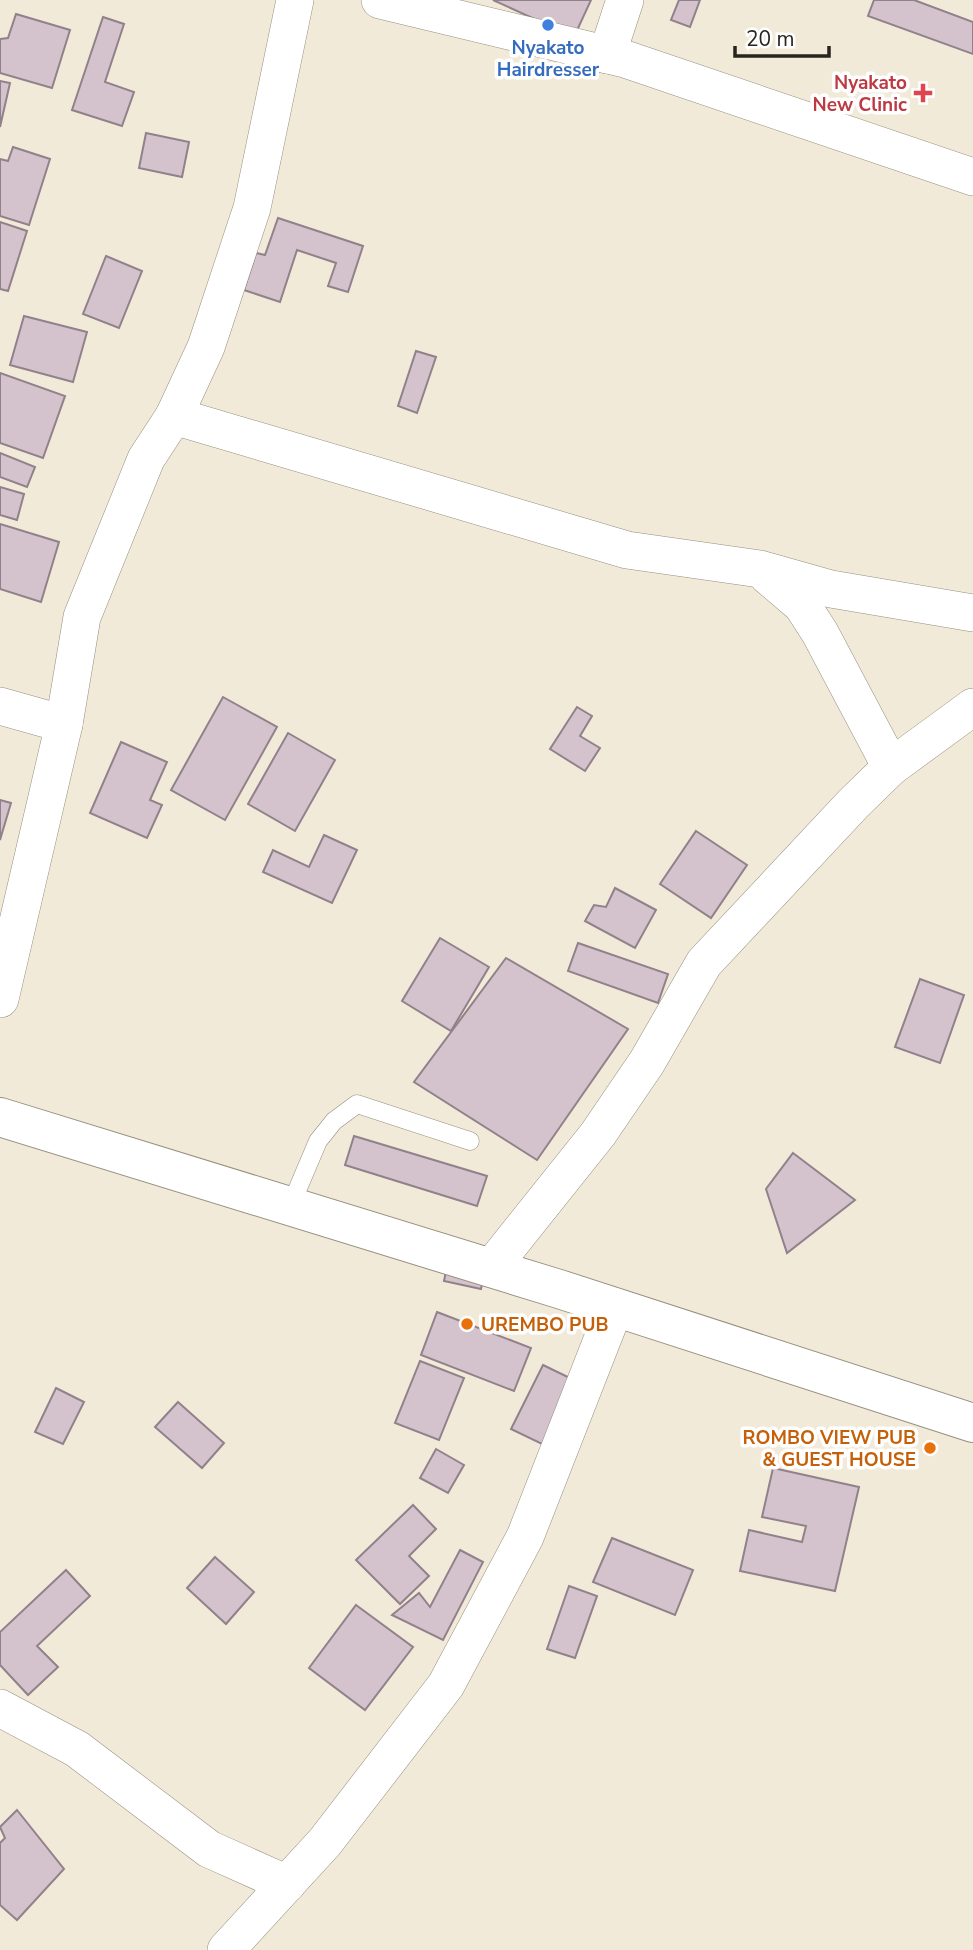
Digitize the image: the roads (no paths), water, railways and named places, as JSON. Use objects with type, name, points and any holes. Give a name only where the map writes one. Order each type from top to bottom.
[{"type":"street","points":[[0,999],[64,724],[82,617],[146,459],[174,416],[206,347],[252,208],[295,0]]},
{"type":"street","points":[[380,0],[607,55],[973,177]]},
{"type":"street","points":[[607,55],[625,0]]},
{"type":"street","points":[[174,416],[626,550],[760,569],[864,596],[973,613]]},
{"type":"street","points":[[760,569],[802,605],[820,633],[891,767]]},
{"type":"street","points":[[0,706],[64,724]]},
{"type":"street","points":[[491,1268],[612,1113],[648,1062],[704,963],[891,767],[973,707]]},
{"type":"street","points":[[0,1117],[491,1268],[973,1423]]},
{"type":"street","points":[[226,1950],[325,1842],[446,1685],[525,1537],[615,1307]]},
{"type":"street","points":[[0,1708],[77,1749],[209,1849],[286,1884]]},
{"type":"lane","points":[[290,1207],[318,1141],[334,1121],[357,1104],[470,1141]]},
{"type":"place","name":"Nyakato Hairdresser","points":[[548,25]]},
{"type":"place","name":"Nyakato New Clinic","points":[[923,93]]},
{"type":"place","name":"UREMBO PUB","points":[[467,1324]]},
{"type":"place","name":"ROMBO VIEW PUB & GUEST HOUSE","points":[[930,1448]]}]
